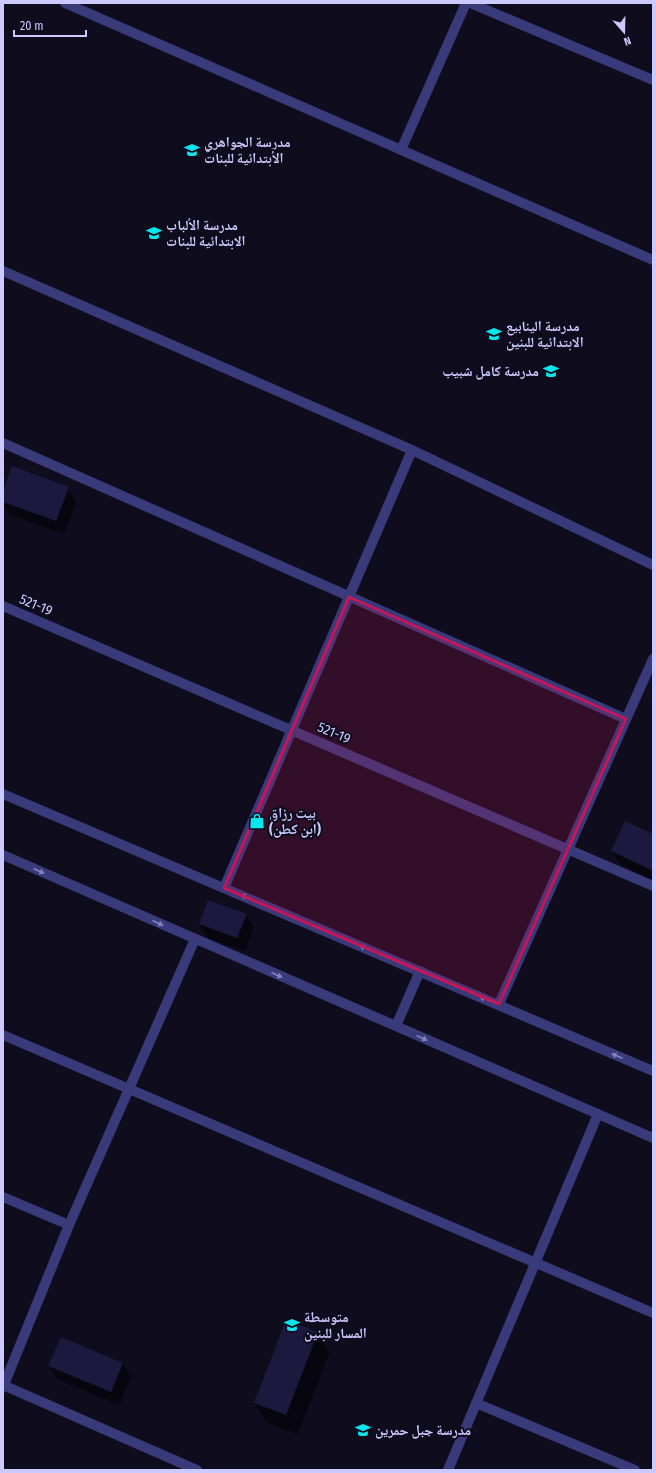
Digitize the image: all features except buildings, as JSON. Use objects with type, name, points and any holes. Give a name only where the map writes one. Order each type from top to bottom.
[{"type":"street","points":[[65,3],[653,260]]},
{"type":"street","points":[[401,150],[466,3]]},
{"type":"street","points":[[470,3],[653,80]]},
{"type":"street","points":[[3,271],[412,450],[653,565]]},
{"type":"street","points":[[3,443],[626,719]]},
{"type":"street","points":[[224,888],[412,450]]},
{"type":"street","name":"521-19","points":[[3,606],[653,886]]},
{"type":"street","points":[[499,1004],[653,659]]},
{"type":"street","points":[[3,794],[499,1004],[653,1071]]},
{"type":"street","points":[[3,855],[653,1138]]},
{"type":"street","points":[[194,939],[70,1225],[3,1386],[197,1470]]},
{"type":"street","points":[[396,1026],[420,971]]},
{"type":"street","points":[[3,1035],[653,1313]]},
{"type":"street","points":[[448,1470],[598,1114]]},
{"type":"street","points":[[3,1197],[70,1225]]},
{"type":"street","points":[[476,1403],[635,1470]]},
{"type":"highlighted area","points":[[349,597],[626,719],[499,1004],[224,888]]},
{"type":"place","name":"مدرسة الجواهري الأبتدائية للبنات","points":[[192,150]]},
{"type":"place","name":"مدرسة الألباب الابتدائية للبنات","points":[[154,233]]},
{"type":"place","name":"مدرسة الينابيع الابتدائية للبنين","points":[[494,334]]},
{"type":"place","name":"مدرسة كامل شبيب","points":[[551,371]]},
{"type":"place","name":"بيت رزاق (ابن كطن)","points":[[257,821]]},
{"type":"place","name":"متوسطة المسار للبنين","points":[[292,1325]]},
{"type":"place","name":"مدرسة جبل حمرين","points":[[363,1430]]}]
